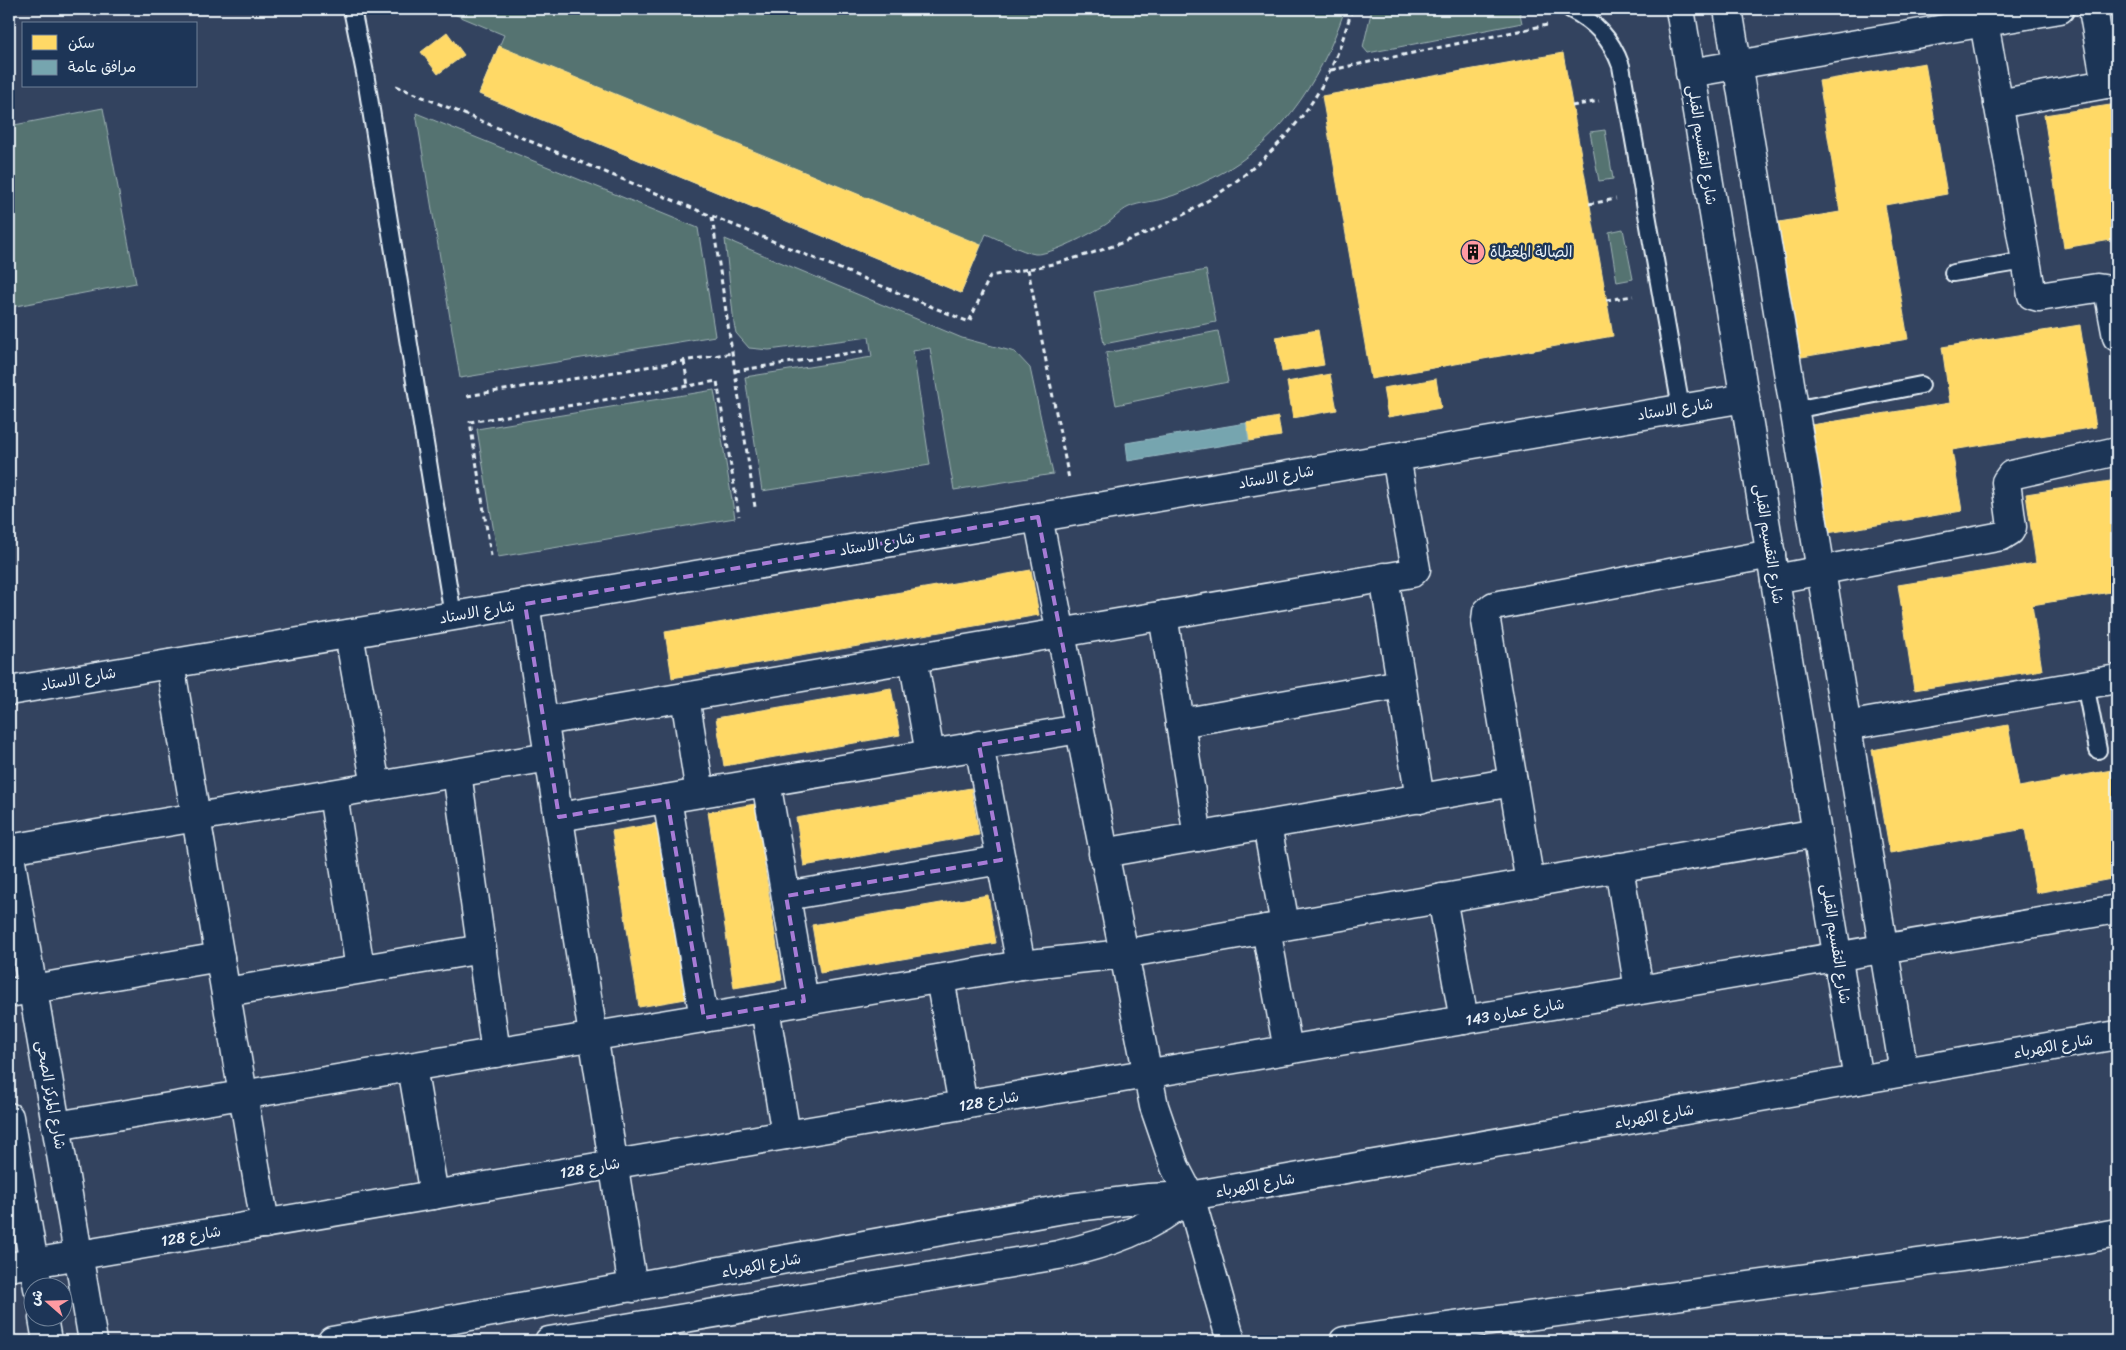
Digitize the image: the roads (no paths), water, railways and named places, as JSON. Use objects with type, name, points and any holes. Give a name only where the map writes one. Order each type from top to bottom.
[{"type":"street","name":"شارع التقسيم القبلى","points":[[1680,9],[1858,1080]]},
{"type":"street","points":[[1728,9],[1904,1072]]},
{"type":"street","points":[[1690,74],[2060,9]]},
{"type":"street","points":[[1998,104],[2112,83],[2092,9]]},
{"type":"street","points":[[1984,22],[2031,292],[2039,298],[2097,288],[2104,289],[2109,295],[2117,337]]},
{"type":"street","name":"شارع الاستاد","points":[[9,691],[1744,398]]},
{"type":"street","points":[[1530,883],[1486,621],[1490,608],[1773,566],[1821,570],[2006,534],[2012,527],[2006,482],[2011,475],[2117,451]]},
{"type":"street","points":[[544,720],[1412,573],[1416,569],[1396,456]]},
{"type":"street","points":[[1038,517],[1146,1074],[1163,1137],[1190,1196],[1231,1341]]},
{"type":"street","points":[[1384,577],[1420,799]]},
{"type":"street","points":[[525,604],[633,1288]]},
{"type":"street","points":[[1163,615],[1198,837]]},
{"type":"street","points":[[349,634],[376,786]]},
{"type":"street","points":[[913,658],[930,754]]},
{"type":"street","points":[[170,664],[265,1224]]},
{"type":"street","points":[[1846,726],[2117,679]]},
{"type":"street","points":[[1180,723],[1401,684]]},
{"type":"street","points":[[685,696],[700,793]]},
{"type":"street","points":[[559,817],[1079,729]]},
{"type":"street","points":[[979,746],[1021,965]]},
{"type":"street","points":[[9,849],[549,757]]},
{"type":"street","points":[[457,773],[496,1052]]},
{"type":"street","points":[[766,782],[804,1001]]},
{"type":"street","points":[[1103,853],[1513,782]]},
{"type":"street","points":[[332,794],[360,969]]},
{"type":"street","points":[[667,799],[704,1018]]},
{"type":"street","points":[[1267,825],[1288,1050]]},
{"type":"street","points":[[56,1126],[1021,965],[1123,954],[1817,833]]},
{"type":"street","name":"شارع المركز الصحى","points":[[9,849],[21,991],[56,1126],[93,1341]]},
{"type":"street","points":[[786,896],[1001,860]]},
{"type":"street","points":[[1619,867],[1639,990]]},
{"type":"street","points":[[1442,898],[1464,1020]]},
{"type":"street","name":"شارع عماره 143","points":[[1146,1074],[2117,909]]},
{"type":"street","points":[[226,992],[482,948]]},
{"type":"street","points":[[21,991],[220,957]]},
{"type":"street","points":[[940,979],[963,1105]]},
{"type":"street","points":[[765,1008],[786,1135]]},
{"type":"street","name":"شارع الكهرباء","points":[[332,1341],[404,1335],[633,1288],[1069,1208],[1150,1198],[1190,1196],[2117,1035]]},
{"type":"street","points":[[412,1066],[434,1195]]},
{"type":"street","name":"شارع 128","points":[[27,1272],[79,1255],[1146,1074]]},
{"type":"street","points":[[9,1123],[27,1272]]},
{"type":"street","points":[[549,1341],[1058,1255],[1117,1238],[1146,1226],[1173,1212],[1190,1196]]},
{"type":"street","points":[[1344,1341],[2057,1244],[2117,1233]]},
{"type":"street","points":[[45,1328],[47,1341]]},
{"type":"lane","points":[[352,9],[365,74],[453,616]]},
{"type":"lane","points":[[1570,9],[1596,25],[1607,37],[1616,50],[1621,66],[1681,408]]},
{"type":"lane","points":[[1953,273],[2025,261]]},
{"type":"lane","points":[[1794,410],[1921,385]]},
{"type":"lane","points":[[2085,684],[2098,750]]},
{"type":"place","name":"الصالة المغطاة","points":[[1473,252]]}]
